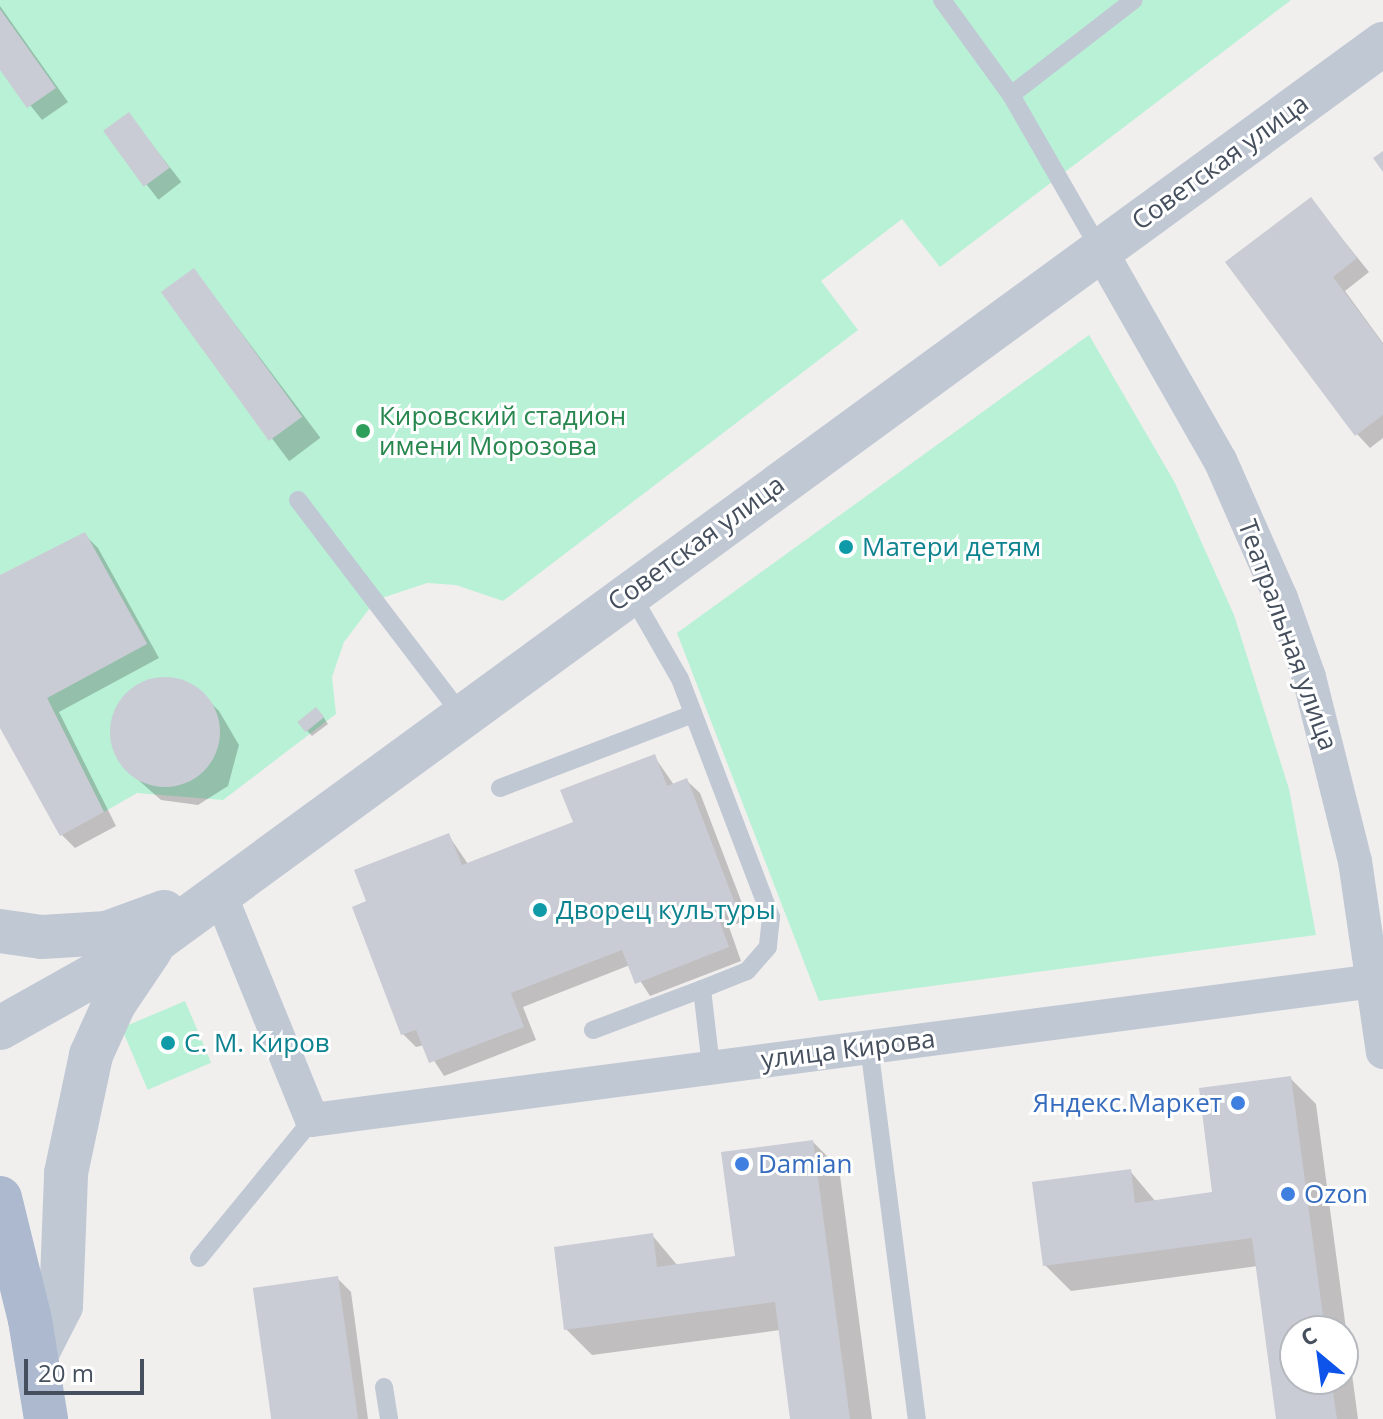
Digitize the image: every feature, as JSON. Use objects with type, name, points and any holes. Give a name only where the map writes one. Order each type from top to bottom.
[{"type":"main road","points":[[0,1198],[10,1276],[36,1355],[46,1419]]},
{"type":"street","name":"Советская улица","points":[[0,1028],[157,940],[629,591],[1383,44]]},
{"type":"street","name":"Театральная улица","points":[[1100,250],[1220,460],[1281,598],[1338,778],[1378,981],[1383,1052]]},
{"type":"street","points":[[0,931],[42,937],[107,933],[219,892],[312,1120]]},
{"type":"street","points":[[36,1355],[61,1306],[66,1173],[91,1055],[114,1004],[157,940]]},
{"type":"street","name":"улица Кирова","points":[[312,1120],[1378,981]]},
{"type":"lane","points":[[942,0],[1011,95],[1100,250]]},
{"type":"lane","points":[[1011,95],[1134,0]]},
{"type":"lane","points":[[298,500],[461,714]]},
{"type":"lane","points":[[593,1030],[747,971],[768,947],[771,917],[693,714],[658,635],[629,591]]},
{"type":"lane","points":[[500,788],[693,714]]},
{"type":"lane","points":[[702,989],[711,1067]]},
{"type":"lane","points":[[869,1046],[917,1419]]},
{"type":"lane","points":[[199,1258],[312,1120]]},
{"type":"lane","points":[[384,1387],[389,1419]]},
{"type":"green space","name":"Кировский стадион имени Морозова","points":[[0,0],[1291,0],[940,267],[902,219],[821,281],[858,330],[503,601],[456,585],[427,583],[376,600],[344,642],[332,677],[336,714],[223,800],[137,793],[104,812],[47,698],[147,643],[85,533],[0,575]]},
{"type":"green space","points":[[1089,335],[1175,483],[1234,615],[1289,789],[1316,935],[819,1001],[677,633]]},
{"type":"green space","points":[[185,1001],[211,1063],[148,1090],[121,1028]]},
{"type":"building","points":[[0,9],[56,88],[27,108],[0,70]]},
{"type":"building","points":[[129,112],[170,168],[144,187],[103,131]]},
{"type":"building","points":[[1383,151],[1383,172],[1373,158]]},
{"type":"building","points":[[1311,197],[1357,258],[1333,277],[1383,344],[1383,415],[1355,436],[1225,262]]},
{"type":"building","points":[[194,268],[302,417],[269,441],[161,292]]},
{"type":"building","points":[[85,532],[147,644],[47,698],[104,812],[60,836],[0,728],[0,575]]},
{"type":"building","points":[[165,677],[186,681],[204,693],[216,711],[220,732],[216,753],[204,771],[186,783],[165,787],[144,783],[126,771],[114,753],[110,732],[114,711],[126,693],[144,681]]},
{"type":"building","points":[[316,707],[324,717],[306,732],[297,722]]},
{"type":"building","name":"Дворец культуры","points":[[655,754],[667,786],[687,778],[736,906],[717,914],[729,947],[635,984],[622,950],[511,993],[524,1027],[429,1063],[416,1030],[401,1035],[352,907],[366,901],[354,870],[449,833],[462,865],[573,822],[560,790]]},
{"type":"building","points":[[1291,1076],[1323,1315],[1279,1315],[1279,1395],[1333,1395],[1337,1419],[1276,1419],[1252,1238],[1043,1266],[1032,1182],[1131,1169],[1135,1203],[1212,1192],[1199,1088]]},
{"type":"building","points":[[813,1140],[850,1419],[790,1419],[775,1302],[564,1330],[554,1247],[653,1233],[657,1267],[735,1256],[721,1152]]},
{"type":"building","points":[[338,1276],[358,1419],[271,1419],[253,1288]]},
{"type":"place","name":"Кировский стадион имени Морозова","points":[[363,431]]},
{"type":"place","name":"Матери детям","points":[[846,547]]},
{"type":"place","name":"Дворец культуры","points":[[540,910]]},
{"type":"place","name":"С. М. Киров","points":[[168,1043]]},
{"type":"place","name":"Яндекс.Маркет","points":[[1238,1103]]},
{"type":"place","name":"Damian","points":[[742,1164]]},
{"type":"place","name":"Ozon","points":[[1288,1194]]}]
